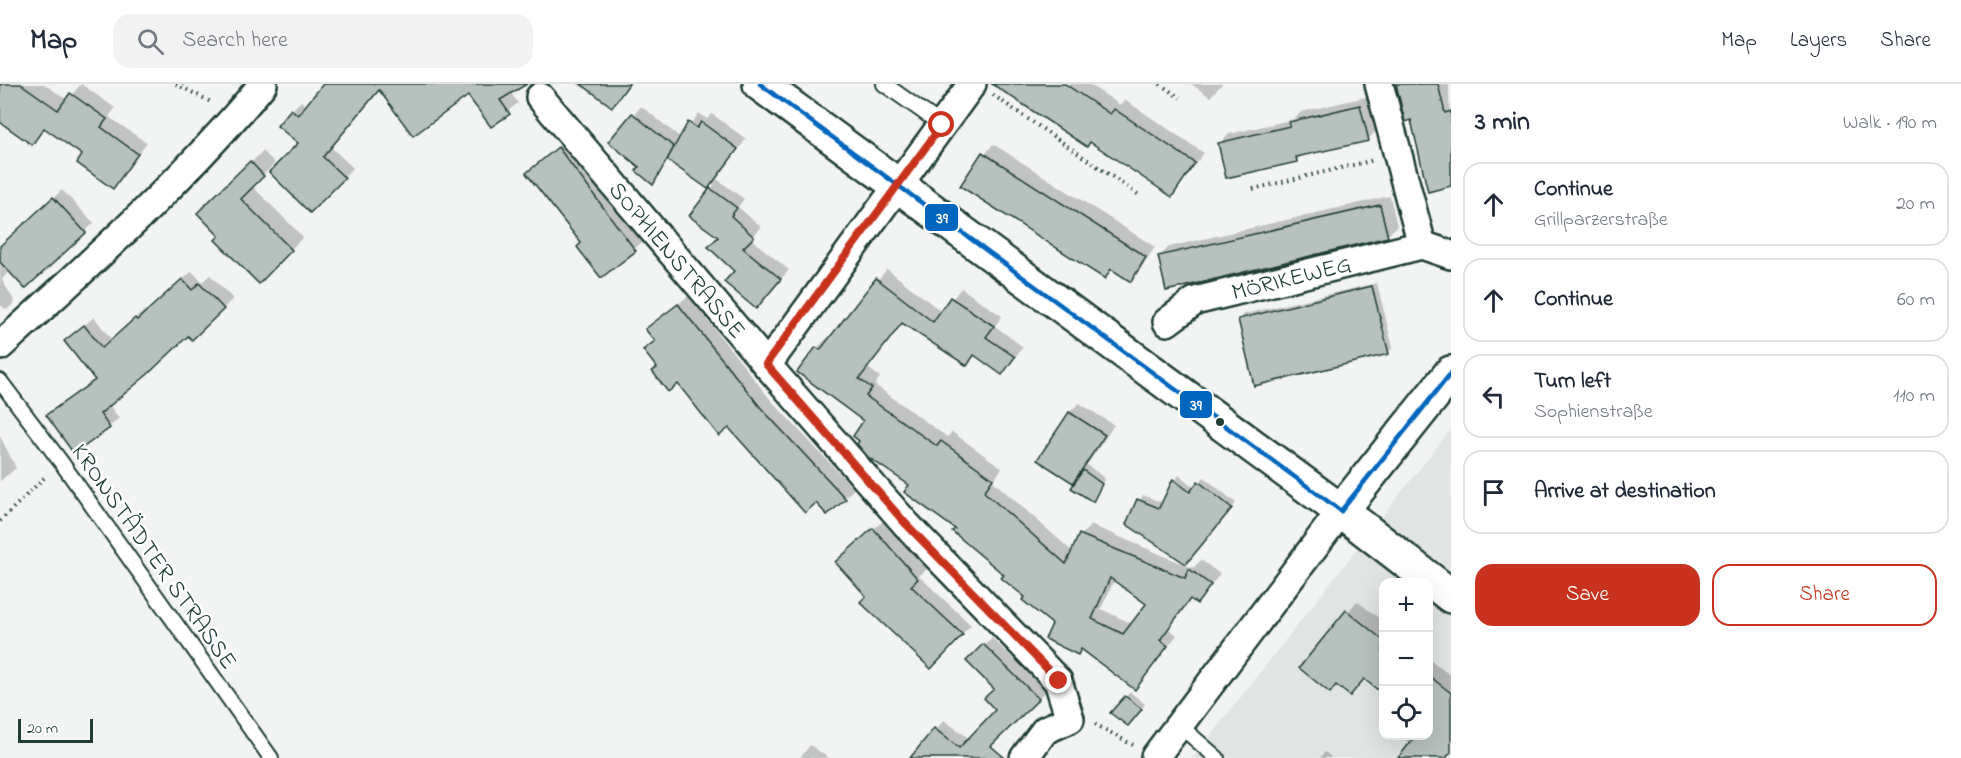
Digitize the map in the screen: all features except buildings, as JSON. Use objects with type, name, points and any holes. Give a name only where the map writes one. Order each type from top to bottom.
[{"type":"main road","points":[[760,84],[1341,511],[1451,596]]},
{"type":"main road","points":[[1341,511],[1451,373]]},
{"type":"street","points":[[0,346],[106,248],[234,119],[263,84]]},
{"type":"street","points":[[1379,84],[1422,245],[1451,255]]},
{"type":"street","points":[[766,364],[942,125],[979,87]]},
{"type":"street","name":"SOPHIENSTRASSE","points":[[540,97],[766,364],[906,524],[1059,681],[1070,719]]},
{"type":"street","name":"MÖRIKEWEG","points":[[1167,322],[1195,301],[1422,245]]},
{"type":"street","points":[[1155,757],[1341,511]]},
{"type":"street","points":[[1024,758],[1045,730],[1070,719]]},
{"type":"lane","points":[[884,84],[942,125]]},
{"type":"lane","name":"KRONSTÄDTER STRASSE","points":[[0,381],[61,462],[271,758]]},
{"type":"lane","points":[[1179,725],[1217,758]]},
{"type":"path","points":[[176,84],[204,97],[234,119]]},
{"type":"path","points":[[1160,84],[1180,98]]},
{"type":"path","points":[[979,87],[1139,195]]},
{"type":"path","points":[[1254,189],[1398,154]]},
{"type":"path","points":[[0,521],[61,462]]},
{"type":"path","points":[[1070,719],[1099,725],[1155,757]]},
{"type":"shaded area","points":[[1451,429],[1451,758],[1193,758]]},
{"type":"transit line","name":"39","points":[[760,84],[1341,511]]},
{"type":"transit line","name":"39","points":[[1341,511],[1451,373]]},
{"type":"route","points":[[942,125],[766,364],[906,524],[1059,681]]}]
